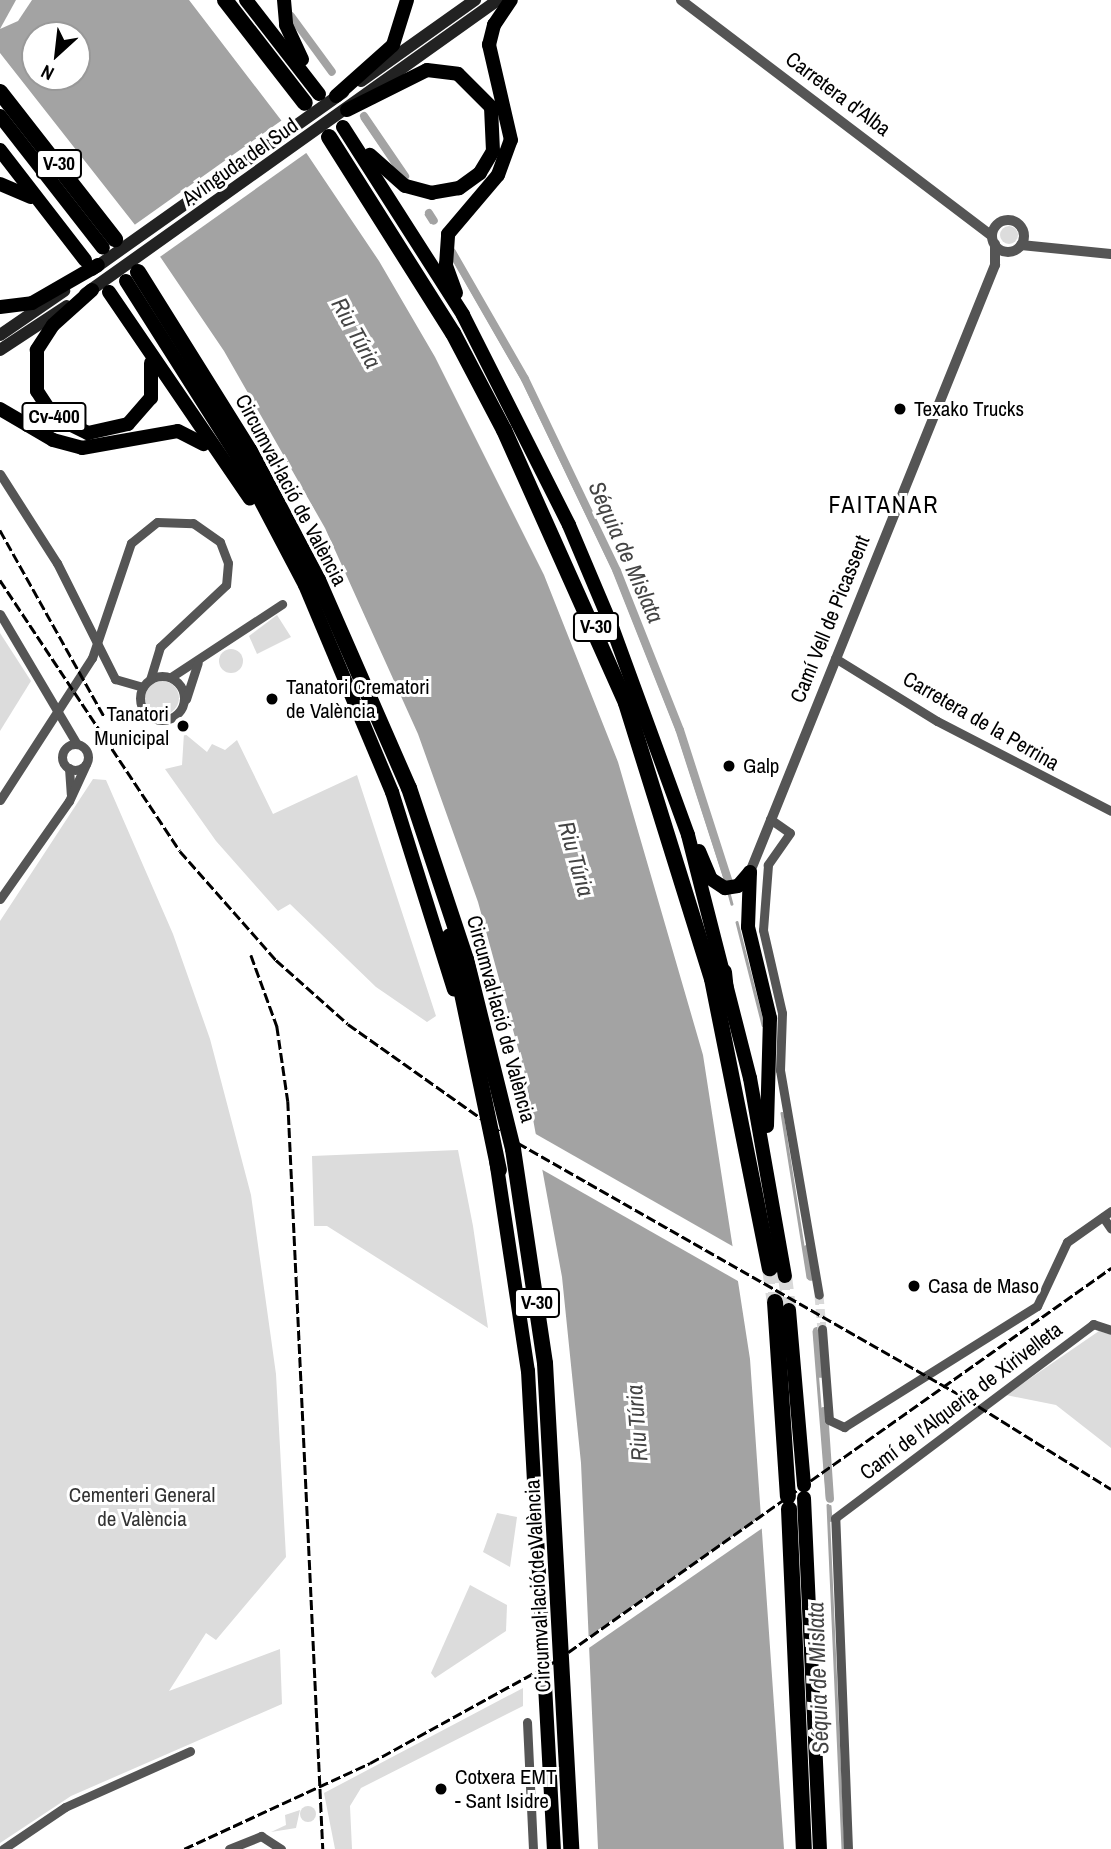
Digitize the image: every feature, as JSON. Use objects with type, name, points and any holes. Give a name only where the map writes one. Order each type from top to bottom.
[{"type":"highway","points":[[225,0],[305,103]]},
{"type":"highway","points":[[246,0],[316,89],[286,25],[284,0]]},
{"type":"highway","points":[[336,96],[393,45],[407,0]]},
{"type":"highway","points":[[463,315],[446,249],[453,222],[498,175],[509,152],[510,115],[489,45],[494,24],[511,0]]},
{"type":"highway","name":"V-30","points":[[361,101],[412,74],[458,74],[491,107],[493,151],[472,180],[432,193],[394,180],[345,130],[463,315],[569,525],[688,835],[724,972]]},
{"type":"highway","name":"V-30","points":[[0,92],[109,243]]},
{"type":"highway","points":[[347,110],[361,101]]},
{"type":"highway","name":"V-30","points":[[0,116],[109,243]]},
{"type":"highway","name":"V-30","points":[[329,137],[453,333],[599,633],[685,881],[760,1161],[777,1272]]},
{"type":"highway","points":[[0,150],[66,237],[86,269],[32,303],[0,307]]},
{"type":"highway","points":[[0,184],[19,187],[66,237]]},
{"type":"highway","name":"Circumval·lació de València","points":[[132,276],[237,456],[309,599],[369,731],[418,869],[499,1170],[535,1453],[554,1849]]},
{"type":"highway","name":"Circumval·lació de València","points":[[132,276],[289,523],[402,773],[466,960],[513,1149],[531,1262],[552,1450],[571,1849]]},
{"type":"highway","name":"Cv-400","points":[[92,290],[53,325],[37,350],[37,391],[53,416],[88,433],[128,424],[151,398],[150,358]]},
{"type":"highway","points":[[109,292],[214,453],[243,486],[309,599]]},
{"type":"highway","points":[[0,409],[68,446],[111,447],[177,431],[214,453]]},
{"type":"highway","points":[[402,773],[446,922],[499,1170]]},
{"type":"highway","points":[[688,835],[717,884],[738,886],[750,872]]},
{"type":"highway","points":[[750,872],[748,927],[770,1018],[760,1161]]},
{"type":"highway","points":[[724,972],[760,1161]]},
{"type":"highway","points":[[782,1306],[820,1849]]},
{"type":"highway","points":[[796,1497],[804,1849]]},
{"type":"main road","points":[[350,85],[475,0]]},
{"type":"main road","points":[[361,101],[498,0]]},
{"type":"main road","name":"Avinguda del Sud","points":[[0,335],[86,269],[336,96]]},
{"type":"main road","name":"Avinguda del Sud","points":[[0,350],[92,290],[347,110]]},
{"type":"street","name":"Carretera d'Alba","points":[[681,0],[994,236],[1016,248]]},
{"type":"street","points":[[994,236],[1011,220],[1023,229],[1076,251]]},
{"type":"street","points":[[1023,229],[1016,248],[1111,254]]},
{"type":"street","name":"Camí Vell de Picassent","points":[[750,872],[995,265],[994,236]]},
{"type":"street","name":"Camí Vell de Picassent","points":[[995,265],[1016,248]]},
{"type":"street","points":[[0,474],[48,546],[115,679],[146,683],[169,676],[199,662],[282,604]]},
{"type":"street","points":[[0,800],[49,726],[106,626],[125,553],[138,534],[168,521],[203,527],[220,542],[228,563],[226,585],[158,651],[141,704],[153,718],[173,718],[184,702],[199,662]]},
{"type":"street","points":[[0,614],[78,744],[88,752],[86,764],[69,801],[0,899]]},
{"type":"street","points":[[158,651],[184,702]]},
{"type":"street","name":"Carretera de la Perrina","points":[[835,658],[937,721],[1111,811]]},
{"type":"street","points":[[65,719],[66,747],[62,759],[69,768],[69,801]]},
{"type":"street","points":[[66,747],[78,744]]},
{"type":"street","points":[[69,768],[86,764]]},
{"type":"street","points":[[770,819],[789,828],[789,837],[768,864],[761,908],[782,1013],[780,1070],[818,1296]]},
{"type":"street","points":[[822,1329],[829,1420],[844,1426],[1037,1306],[1067,1242],[1107,1214],[1111,1229]]},
{"type":"street","name":"Camí de l'Alqueria de Xirivelleta","points":[[848,1849],[835,1518],[1093,1324],[1111,1329]]},
{"type":"street","points":[[527,1722],[533,1849]]},
{"type":"street","points":[[4,1849],[65,1807],[190,1752]]},
{"type":"street","points":[[229,1849],[258,1836],[278,1845]]},
{"type":"green space","points":[[1005,226],[1013,226],[1018,235],[1016,242],[1005,244],[1000,239],[1000,231]]},
{"type":"green space","points":[[277,615],[291,637],[257,654],[249,636]]},
{"type":"green space","points":[[0,633],[31,681],[0,731]]},
{"type":"green space","points":[[231,649],[239,653],[243,661],[239,669],[231,673],[223,669],[219,661],[223,653]]},
{"type":"green space","points":[[162,681],[174,686],[179,698],[174,710],[162,715],[150,710],[145,698],[150,686]]},
{"type":"green space","points":[[184,733],[207,752],[212,744],[225,750],[237,740],[273,814],[357,775],[436,1016],[427,1022],[376,987],[290,904],[278,911],[216,841],[165,769],[182,765]]},
{"type":"green space","name":"Cementeri General de València","points":[[93,779],[106,780],[173,934],[210,1039],[251,1195],[276,1374],[286,1557],[216,1640],[206,1633],[169,1691],[280,1649],[282,1704],[71,1796],[0,1843],[0,921]]},
{"type":"green space","points":[[458,1150],[473,1226],[488,1328],[327,1226],[314,1226],[312,1156]]},
{"type":"green space","points":[[1099,1331],[1111,1335],[1111,1448],[1056,1405],[1006,1395]]},
{"type":"green space","points":[[497,1513],[517,1517],[510,1567],[483,1552]]},
{"type":"green space","points":[[470,1585],[507,1605],[506,1631],[435,1678],[431,1673]]},
{"type":"green space","points":[[523,1688],[523,1706],[361,1788],[350,1806],[352,1849],[335,1849],[324,1793]]},
{"type":"green space","points":[[305,1806],[311,1806],[316,1814],[314,1820],[305,1822],[300,1817],[300,1811]]},
{"type":"green space","points":[[300,1810],[296,1828],[271,1832],[286,1825],[285,1815]]},
{"type":"water","name":"Riu Túria","points":[[0,0],[189,0],[307,154],[379,261],[435,357],[544,575],[618,762],[703,1055],[750,1359],[784,1849],[598,1849],[581,1463],[562,1277],[524,1070],[478,902],[418,734],[325,528],[224,351],[161,258],[30,91],[91,91],[91,21],[21,21],[21,80],[0,53]]},
{"type":"pier","points":[[16,0],[32,0],[18,21],[0,29]]},
{"type":"pier","points":[[285,118],[309,151],[157,259],[133,226]]},
{"type":"pier","points":[[534,1133],[741,1251],[745,1285],[541,1169]]},
{"type":"pier","points":[[766,1513],[767,1525],[586,1650],[585,1639]]},
{"type":"waterway","name":"Séquia de Mislata","points":[[291,16],[332,72]]},
{"type":"waterway","name":"Séquia de Mislata","points":[[292,20],[331,73]]},
{"type":"waterway","name":"Séquia de Mislata","points":[[364,116],[405,176]]},
{"type":"waterway","name":"Séquia de Mislata","points":[[362,118],[398,171]]},
{"type":"waterway","name":"Séquia de Mislata","points":[[429,213],[434,221]]},
{"type":"waterway","name":"Séquia de Mislata","points":[[426,214],[431,222]]},
{"type":"waterway","name":"Séquia de Mislata","points":[[452,252],[525,379],[617,571],[680,730],[729,883]]},
{"type":"waterway","name":"Séquia de Mislata","points":[[452,256],[523,380],[614,571],[677,730],[726,882]]},
{"type":"waterway","name":"Séquia de Mislata","points":[[729,893],[732,904]]},
{"type":"waterway","name":"Séquia de Mislata","points":[[737,922],[763,1025]]},
{"type":"waterway","name":"Séquia de Mislata","points":[[782,1113],[808,1277]]},
{"type":"waterway","name":"Séquia de Mislata","points":[[807,1249],[811,1277]]},
{"type":"waterway","name":"Séquia de Mislata","points":[[814,1331],[827,1498]]},
{"type":"waterway","name":"Séquia de Mislata","points":[[817,1331],[821,1374]]},
{"type":"waterway","name":"Séquia de Mislata","points":[[824,1411],[830,1499]]},
{"type":"waterway","name":"Séquia de Mislata","points":[[828,1505],[843,1849]]},
{"type":"waterway","name":"Séquia de Mislata","points":[[830,1506],[831,1520]]},
{"type":"tunnel","points":[[770,1268],[775,1302]]},
{"type":"tunnel","points":[[785,1276],[789,1310]]},
{"type":"tunnel","points":[[819,1295],[822,1329]]},
{"type":"railway","points":[[0,530],[104,716]]},
{"type":"railway","points":[[0,580],[180,851],[276,960],[348,1024],[506,1136],[967,1399],[1111,1489]]},
{"type":"railway","points":[[251,955],[277,1026],[288,1101],[323,1849]]},
{"type":"railway","points":[[184,1849],[370,1763],[557,1660],[1111,1268]]},
{"type":"place","name":"Texako Trucks","points":[[900,409]]},
{"type":"place","name":"Tanatori Crematori de València","points":[[272,699]]},
{"type":"place","name":"Tanatori Municipal","points":[[183,726]]},
{"type":"place","name":"Galp","points":[[729,766]]},
{"type":"place","name":"Casa de Maso","points":[[914,1286]]},
{"type":"place","name":"Cotxera EMT - Sant Isidre","points":[[441,1789]]},
{"type":"district","name":"FAITANAR","points":[[884,505]]}]
